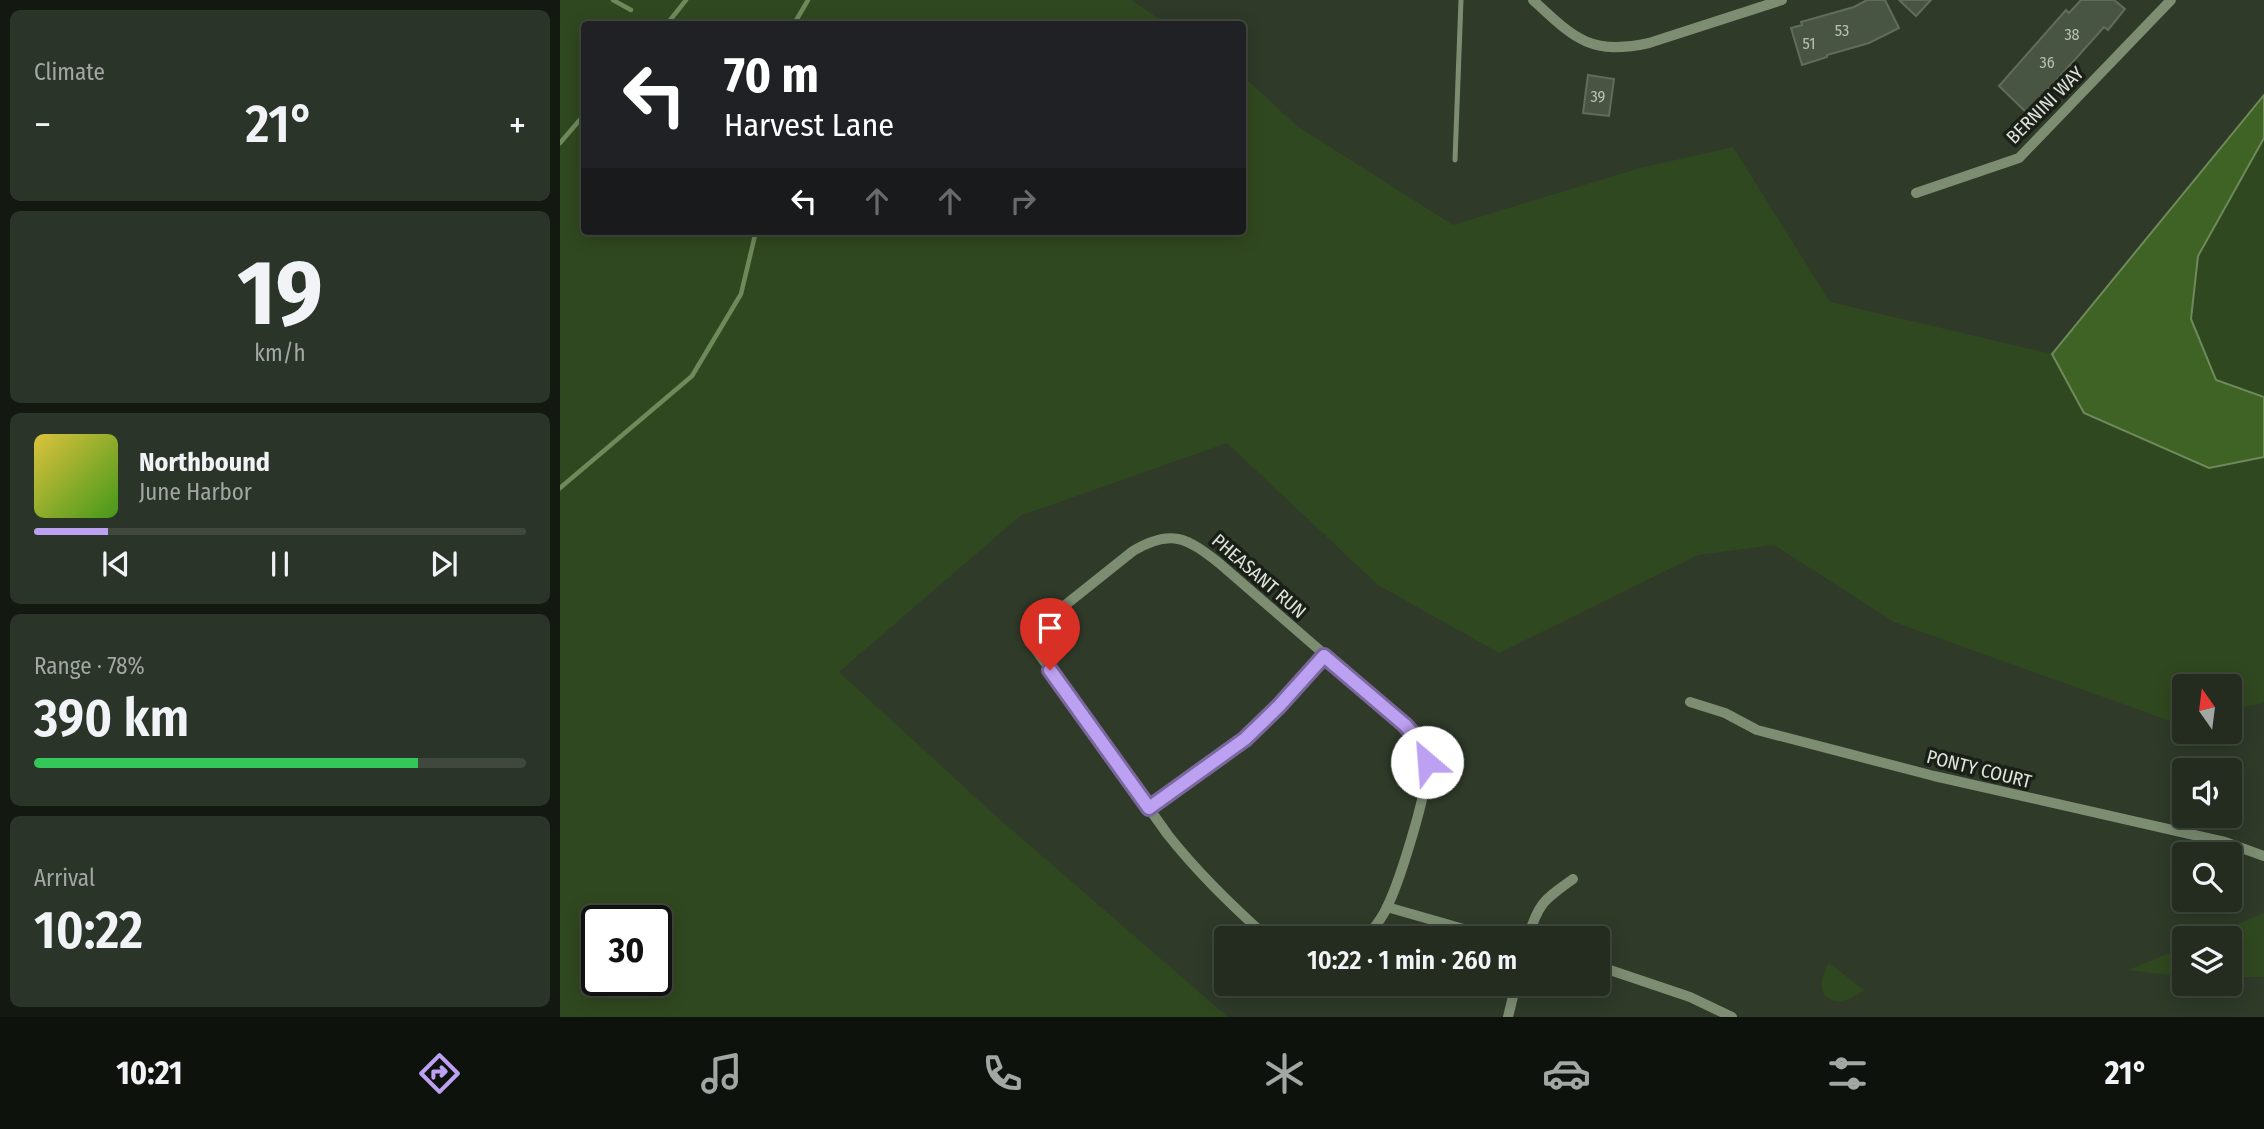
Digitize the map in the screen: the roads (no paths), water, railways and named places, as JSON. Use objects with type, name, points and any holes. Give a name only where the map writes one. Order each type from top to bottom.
[{"type":"street","points":[[1533,0],[1568,33],[1587,43],[1607,48],[1648,43],[1782,0]]},
{"type":"street","name":"BERNINI WAY","points":[[1916,193],[2018,158],[2171,0]]},
{"type":"street","name":"PHEASANT RUN","points":[[1256,926],[1189,861],[1034,647],[1044,622],[1133,551],[1149,541],[1163,537],[1178,538],[1199,548],[1405,725],[1418,740],[1427,762],[1423,792],[1397,883],[1376,926]]},
{"type":"street","points":[[1149,808],[1245,739],[1324,656]]},
{"type":"street","name":"PONTY COURT","points":[[1690,702],[1725,713],[1757,730],[1947,780],[2225,842],[2264,856]]},
{"type":"street","points":[[1532,926],[1535,914],[1548,897],[1573,878]]},
{"type":"street","points":[[1387,907],[1453,926]]},
{"type":"street","points":[[1610,971],[1690,997],[1731,1017]]},
{"type":"street","points":[[1508,1017],[1513,996]]},
{"type":"lane","points":[[1455,160],[1461,0]]},
{"type":"waterway","points":[[613,0],[631,10]]},
{"type":"waterway","points":[[669,21],[686,0]]},
{"type":"waterway","points":[[796,21],[808,0]]},
{"type":"waterway","points":[[560,143],[581,118]]},
{"type":"waterway","points":[[560,488],[692,376],[741,294],[755,235]]}]
